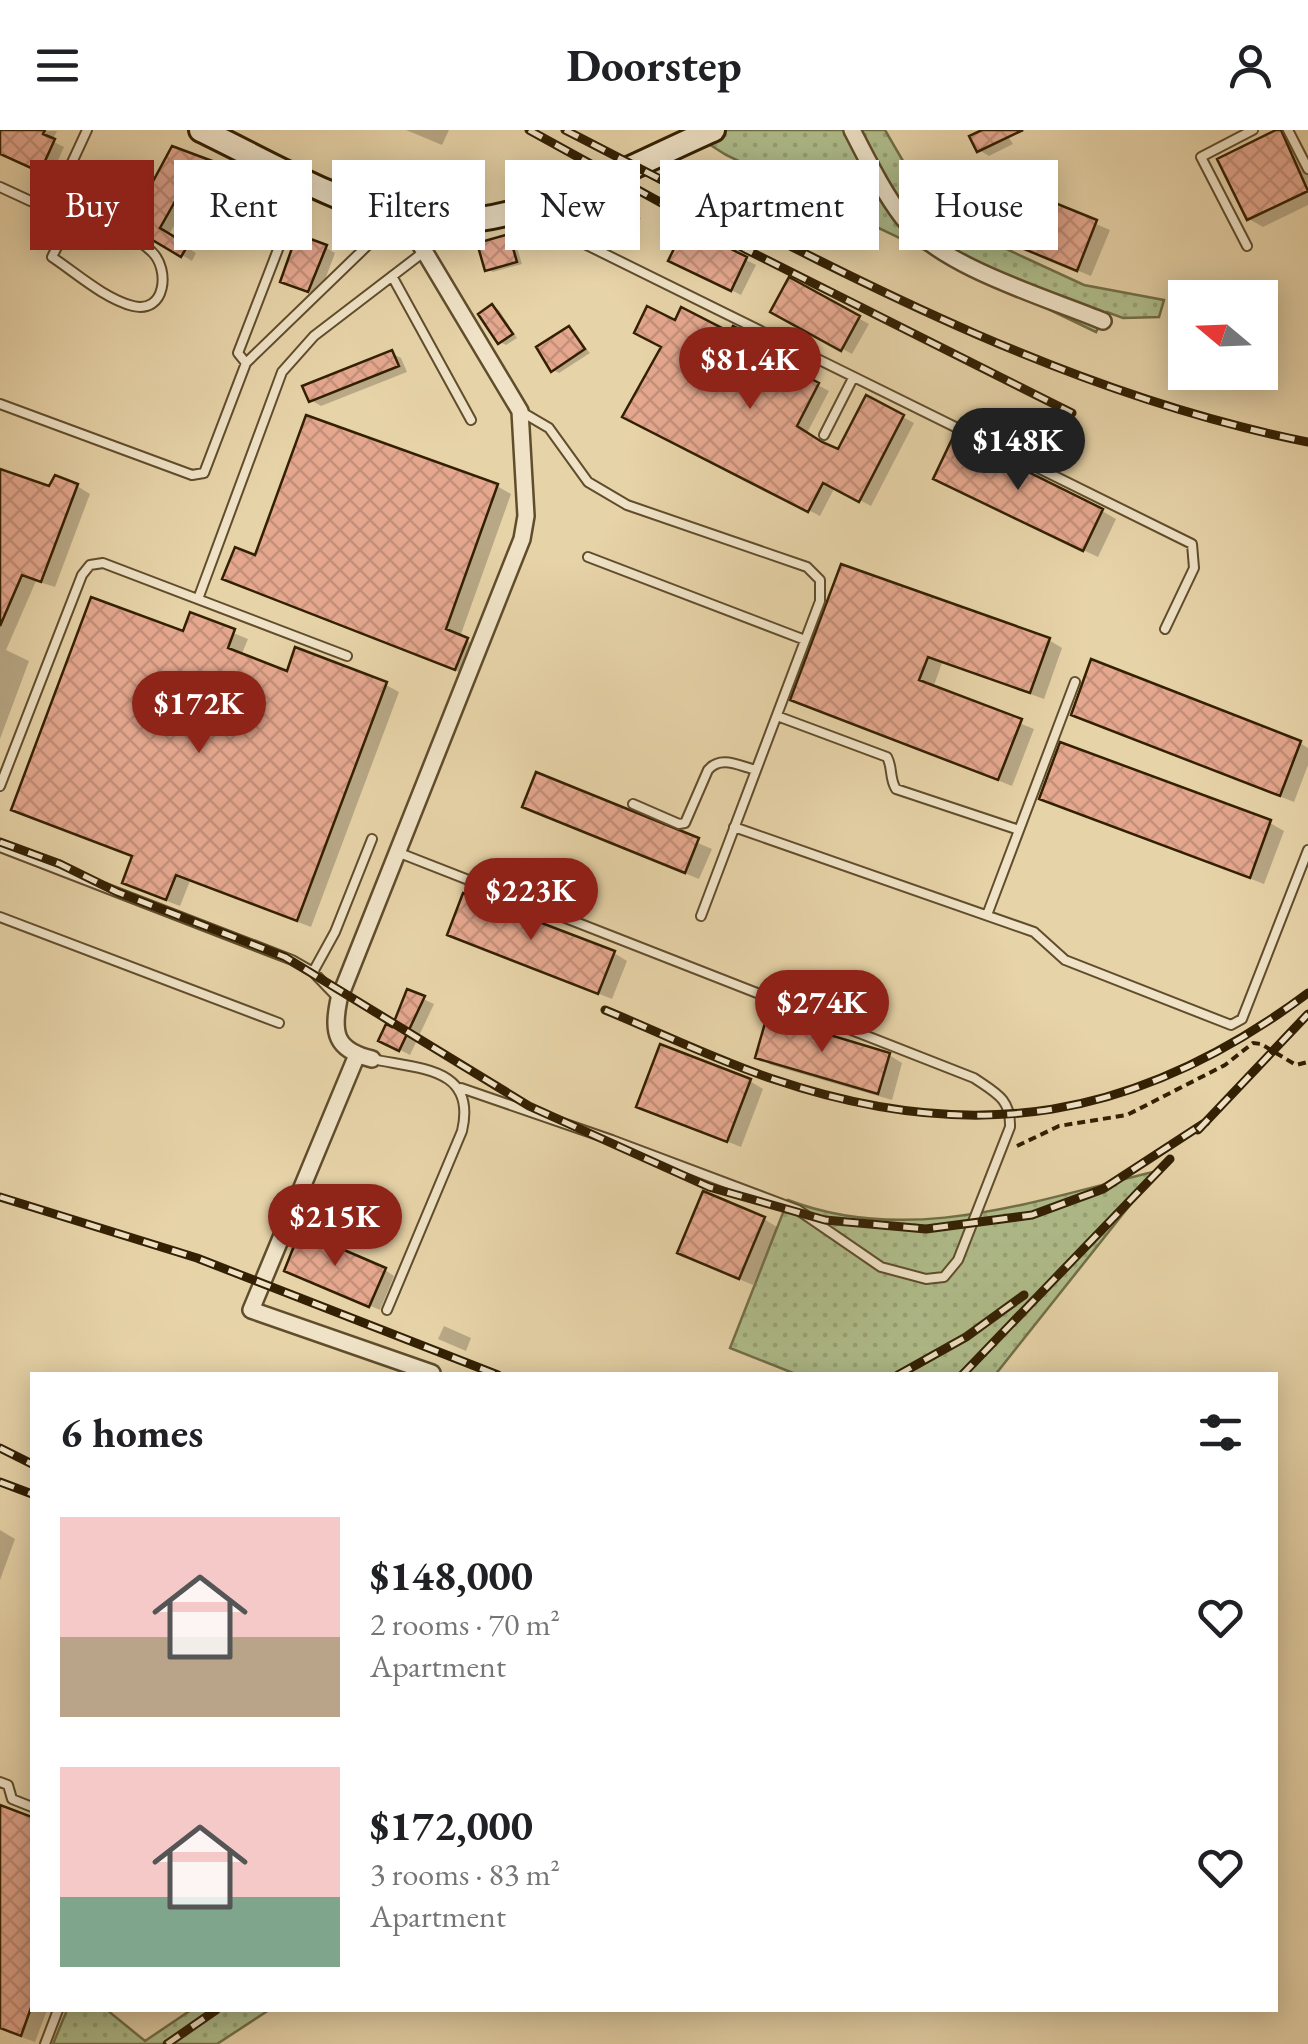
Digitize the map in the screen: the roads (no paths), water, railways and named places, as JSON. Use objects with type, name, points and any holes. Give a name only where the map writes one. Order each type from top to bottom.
[{"type":"main road","points":[[640,162],[713,130]]},
{"type":"main road","points":[[204,131],[264,160]]},
{"type":"street","points":[[852,130],[903,218],[930,243],[987,274],[1102,321]]},
{"type":"street","points":[[426,251],[520,411],[526,516],[522,539],[339,999],[336,1032],[344,1047],[364,1057],[251,1310],[426,1372]]},
{"type":"lane","points":[[73,160],[87,130]]},
{"type":"lane","points":[[1247,246],[1201,157],[1240,133],[1253,130]]},
{"type":"lane","points":[[1288,130],[1308,168]]},
{"type":"lane","points":[[0,186],[30,200]]},
{"type":"lane","points":[[75,210],[154,253],[164,268],[158,298],[144,307],[130,306],[52,257],[71,220],[75,210]]},
{"type":"lane","points":[[246,363],[238,353],[278,250]]},
{"type":"lane","points":[[0,404],[197,476],[207,469],[246,363],[362,250]]},
{"type":"lane","points":[[596,250],[1192,544],[1194,568],[1166,629]]},
{"type":"lane","points":[[198,599],[282,372],[314,336],[426,251]]},
{"type":"lane","points":[[392,276],[471,420]]},
{"type":"lane","points":[[824,435],[852,378]]},
{"type":"lane","points":[[520,411],[548,428],[588,482],[627,505],[807,567],[820,580],[820,601],[700,916]]},
{"type":"lane","points":[[588,557],[805,640]]},
{"type":"lane","points":[[0,786],[82,574],[90,565],[103,563],[347,656]]},
{"type":"lane","points":[[988,914],[1075,682]]},
{"type":"lane","points":[[777,716],[887,757],[896,789],[1019,830]]},
{"type":"lane","points":[[633,804],[685,823],[714,763],[722,761],[756,770]]},
{"type":"lane","points":[[734,827],[1034,932],[1064,960],[1236,1024],[1242,1019],[1308,850]]},
{"type":"lane","points":[[314,972],[335,932],[372,840]]},
{"type":"lane","points":[[0,847],[292,960],[314,972],[339,999]]},
{"type":"lane","points":[[364,1057],[431,1072],[461,1088],[798,1210],[881,1267],[926,1279],[944,1277],[958,1260],[1010,1127],[1010,1112],[1004,1098],[974,1078],[398,852]]},
{"type":"lane","points":[[0,917],[279,1023]]},
{"type":"lane","points":[[387,1310],[462,1132],[466,1106],[461,1088]]},
{"type":"lane","points":[[0,1782],[8,1785],[12,1799],[30,1805]]},
{"type":"lane","points":[[45,2044],[57,2012]]},
{"type":"railway","points":[[529,130],[747,250],[1072,413]]},
{"type":"railway","points":[[565,130],[835,268],[1019,352],[1113,388],[1210,418],[1308,442]]},
{"type":"railway","points":[[0,842],[285,957],[529,1106],[709,1187],[825,1220],[926,1229],[1032,1215],[1103,1189],[1206,1122]]},
{"type":"railway","points":[[605,1010],[752,1072],[847,1100],[917,1112],[986,1115],[1052,1109],[1117,1094],[1181,1070],[1244,1036],[1308,993]]},
{"type":"railway","points":[[1198,1130],[1308,1014]]},
{"type":"railway","points":[[965,1372],[1170,1159]]},
{"type":"railway","points":[[0,1197],[197,1258],[490,1372]]},
{"type":"railway","points":[[903,1372],[966,1337],[1024,1295]]},
{"type":"railway","points":[[0,1448],[30,1463]]},
{"type":"railway","points":[[0,1482],[30,1493]]},
{"type":"railway","points":[[167,2044],[213,2012]]}]
